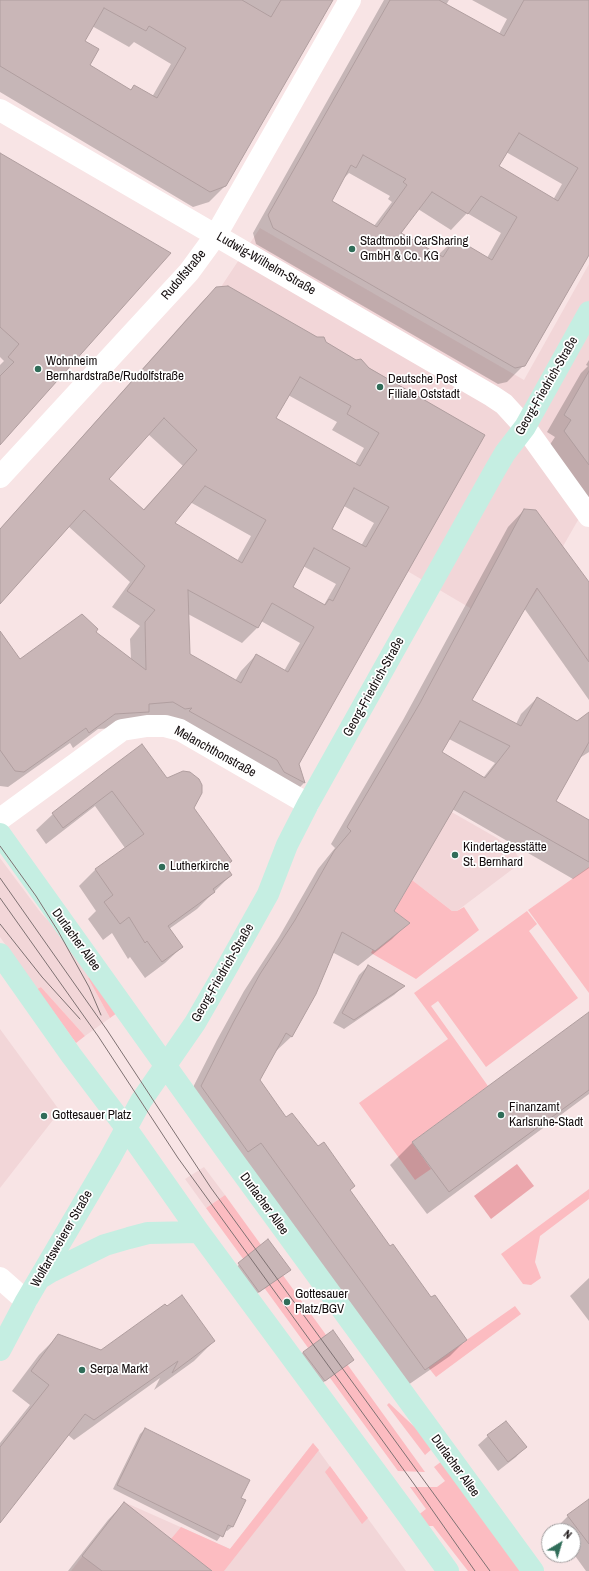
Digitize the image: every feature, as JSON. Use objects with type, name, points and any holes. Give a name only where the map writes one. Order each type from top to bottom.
[{"type":"street","name":"Rudolfstraße","points":[[0,477],[189,272],[216,235],[350,0]]},
{"type":"street","name":"Ludwig-Wilhelm-Straße","points":[[0,110],[504,404],[525,427],[589,516]]},
{"type":"street","name":"Georg-Friedrich-Straße","points":[[126,1128],[141,1101],[195,1023],[268,894],[287,845],[308,804],[495,470],[505,453],[525,427],[589,312]]},
{"type":"street","name":"Melanchthonstraße","points":[[0,819],[122,730],[147,726],[165,726],[180,730],[308,804]]},
{"type":"street","name":"Durlacher Allee","points":[[0,834],[229,1155],[533,1571]]},
{"type":"street","points":[[0,954],[199,1232],[448,1571]]},
{"type":"street","name":"Wolfartsweierer Straße","points":[[0,1350],[26,1301],[126,1128]]},
{"type":"street","points":[[39,1279],[105,1245],[148,1234],[199,1232]]},
{"type":"street","points":[[0,1278],[26,1301]]},
{"type":"shaded area","points":[[260,228],[524,380],[589,264],[589,501],[539,588],[509,631],[387,559],[446,441],[209,305]]},
{"type":"shaded area","name":"Kindertagesstätte St. Bernhard","points":[[427,798],[497,838],[516,853],[518,857],[513,865],[514,868],[457,911],[452,911],[412,880]]},
{"type":"shaded area","points":[[0,858],[41,913],[63,936],[93,974],[88,978],[110,1018],[85,1036],[41,987],[37,989],[0,937]]},
{"type":"shaded area","points":[[589,867],[589,993],[528,910]]},
{"type":"shaded area","points":[[412,880],[452,911],[457,911],[464,907],[479,930],[416,979],[371,953],[373,949],[410,923],[394,911]]},
{"type":"shaded area","points":[[527,911],[537,924],[529,931],[578,998],[486,1067],[438,1001],[431,1006],[488,1086],[412,1142],[431,1169],[415,1180],[359,1103],[448,1039],[414,993]]},
{"type":"shaded area","points":[[93,974],[117,1013],[110,1018],[88,978]]},
{"type":"shaded area","points":[[41,987],[85,1036],[76,1043],[37,989]]},
{"type":"shaded area","points":[[0,1029],[60,1111],[0,1188]]},
{"type":"shaded area","points":[[517,1164],[534,1186],[491,1219],[474,1196]]},
{"type":"shaded area","points":[[204,1167],[225,1195],[206,1208],[185,1179]]},
{"type":"shaded area","points":[[589,1189],[589,1199],[540,1236],[535,1262],[541,1278],[531,1285],[523,1284],[501,1254]]},
{"type":"shaded area","points":[[225,1195],[425,1472],[398,1471],[206,1208]]},
{"type":"shaded area","points":[[515,1306],[521,1314],[436,1377],[428,1367]]},
{"type":"shaded area","points":[[389,1403],[422,1434],[433,1448],[425,1455],[387,1405]]},
{"type":"shaded area","points":[[313,1443],[406,1571],[71,1571],[124,1502],[230,1549]]},
{"type":"shaded area","points":[[313,1443],[319,1450],[224,1571],[212,1571],[171,1539],[181,1527],[230,1549]]},
{"type":"shaded area","points":[[442,1461],[523,1571],[468,1571],[433,1526],[424,1526],[417,1516],[426,1509],[410,1487],[437,1487],[445,1481],[434,1467]]},
{"type":"shaded area","points":[[330,1466],[368,1518],[362,1524],[325,1472]]},
{"type":"building","points":[[0,0],[242,0],[271,17],[281,0],[333,0],[226,186],[210,192],[0,66]],"holes":[[[104,8],[146,31],[149,26],[186,48],[157,98],[134,85],[131,90],[90,65],[99,49],[85,41]]]},
{"type":"building","points":[[390,0],[439,0],[504,36],[524,0],[589,0],[589,255],[525,366],[515,368],[273,228],[268,215]],"holes":[[[519,133],[578,168],[558,201],[499,166]],[[363,155],[406,179],[403,182],[407,185],[377,227],[332,201],[351,165],[356,168]],[[432,192],[468,214],[481,196],[517,217],[492,260],[455,238],[443,257],[401,233]]]},
{"type":"building","points":[[0,153],[171,253],[0,445],[0,376],[14,362],[8,357],[19,344],[0,327]]},
{"type":"building","points":[[228,286],[317,337],[324,337],[326,342],[356,360],[361,359],[369,368],[485,435],[299,764],[305,783],[284,772],[277,760],[189,711],[192,708],[185,709],[173,702],[149,704],[149,712],[115,714],[89,733],[86,728],[24,772],[15,771],[0,750],[0,631],[20,659],[82,614],[98,629],[96,632],[146,670],[145,622],[155,610],[127,591],[145,566],[84,510],[0,604],[0,529],[216,287]],"holes":[[[300,377],[351,406],[347,414],[379,433],[360,466],[276,418]],[[164,418],[197,450],[144,510],[109,479]],[[205,486],[266,520],[242,563],[175,523]],[[354,488],[389,507],[366,547],[332,529]],[[314,548],[350,568],[333,601],[329,599],[325,605],[293,587]],[[188,590],[258,628],[272,603],[314,627],[288,672],[256,654],[241,683],[190,654]]]},
{"type":"building","points":[[589,371],[589,465],[564,431],[571,420],[564,415]]},
{"type":"building","points":[[524,509],[536,510],[589,582],[589,662],[537,588],[472,700],[521,726],[537,697],[577,721],[589,712],[589,742],[556,801],[589,820],[589,862],[464,791],[394,911],[410,923],[375,951],[342,932],[316,994],[292,1037],[286,1033],[260,1080],[286,1117],[292,1113],[318,1146],[324,1142],[355,1186],[350,1190],[390,1246],[393,1244],[431,1297],[435,1295],[467,1340],[425,1370],[261,1143],[248,1152],[201,1086],[260,974],[295,920],[334,851],[351,831],[347,827],[420,703]],"holes":[[[460,721],[510,746],[485,778],[442,752]]]},
{"type":"building","name":"Lutherkirche","points":[[142,744],[167,778],[183,771],[190,772],[199,779],[202,785],[202,793],[194,808],[232,861],[226,866],[232,875],[213,889],[215,892],[168,926],[183,947],[162,962],[147,941],[145,943],[129,917],[120,924],[104,902],[113,895],[95,869],[144,834],[112,791],[63,828],[52,813]]},
{"type":"building","points":[[368,965],[405,986],[354,1020],[342,1013]]},
{"type":"building","name":"Finanzamt Karlsruhe-Stadt","points":[[589,1012],[589,1090],[449,1192],[412,1142]]},
{"type":"building","points":[[268,1239],[291,1270],[259,1292],[238,1263]]},
{"type":"building","points":[[182,1295],[215,1341],[172,1373],[178,1361],[94,1420],[85,1414],[0,1523],[0,1447],[49,1385],[31,1371],[58,1334],[101,1350],[165,1304],[167,1306]]},
{"type":"building","points":[[333,1330],[354,1360],[325,1381],[303,1352]]},
{"type":"building","points":[[506,1421],[527,1447],[508,1462],[487,1435]]},
{"type":"building","points":[[145,1428],[250,1480],[241,1498],[246,1500],[233,1527],[228,1525],[223,1537],[117,1485]]},
{"type":"building","points":[[589,1499],[589,1544],[581,1533],[581,1523],[573,1523],[567,1515]]},
{"type":"building","points":[[124,1502],[212,1571],[102,1571],[82,1556]]},
{"type":"tram line","points":[[0,846],[36,896],[58,931],[89,987],[101,1015]]},
{"type":"tram line","points":[[0,878],[107,1030],[211,1188],[490,1571]]},
{"type":"tram line","points":[[0,898],[98,1036],[178,1158],[414,1484],[475,1571]]},
{"type":"tram line","points":[[0,924],[42,977],[80,1019]]},
{"type":"place","name":"Stadtmobil CarSharing GmbH & Co. KG","points":[[352,249]]},
{"type":"place","name":"Wohnheim Bernhardstraße/Rudolfstraße","points":[[38,369]]},
{"type":"place","name":"Deutsche Post Filiale Oststadt","points":[[380,387]]},
{"type":"place","name":"Kindertagesstätte St. Bernhard","points":[[455,855]]},
{"type":"place","name":"Lutherkirche","points":[[162,867]]},
{"type":"place","name":"Finanzamt Karlsruhe-Stadt","points":[[501,1115]]},
{"type":"place","name":"Gottesauer Platz","points":[[44,1116]]},
{"type":"place","name":"Gottesauer Platz/BGV","points":[[287,1302]]},
{"type":"place","name":"Serpa Markt","points":[[82,1370]]}]
